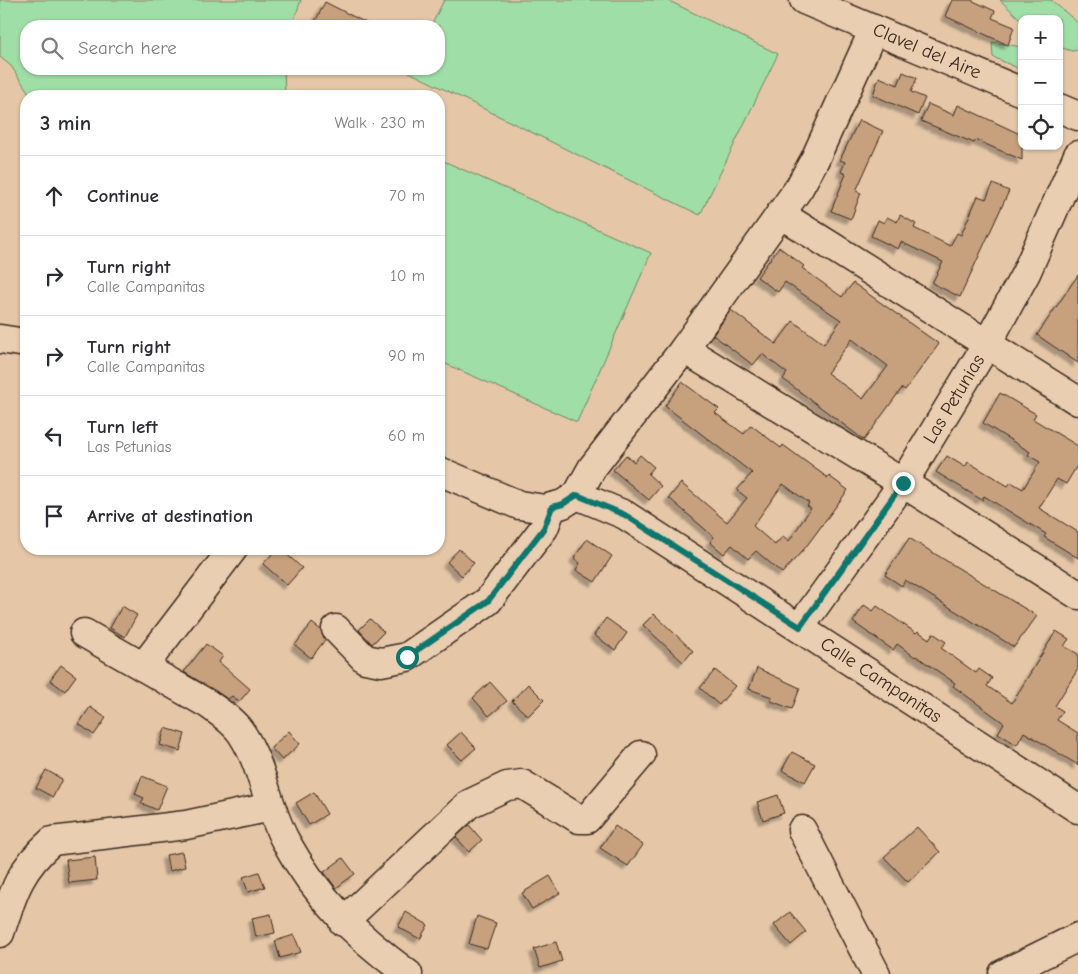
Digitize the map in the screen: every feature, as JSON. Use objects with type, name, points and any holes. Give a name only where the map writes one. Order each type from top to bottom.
[{"type":"street","name":"Clavel del Aire","points":[[804,0],[1018,90]]},
{"type":"street","points":[[445,474],[519,506],[545,509],[563,504],[577,495],[592,468],[684,349],[780,214],[815,159],[874,29]]},
{"type":"street","points":[[1063,110],[1078,116]]},
{"type":"street","name":"Las Petunias","points":[[800,627],[903,483],[987,344],[1026,273],[1069,203],[1078,155]]},
{"type":"street","points":[[780,214],[1078,401]]},
{"type":"street","points":[[0,339],[20,342]]},
{"type":"street","points":[[684,349],[903,483],[1078,595]]},
{"type":"street","name":"Calle Campanitas","points":[[577,495],[625,515],[1078,809]]},
{"type":"street","points":[[336,630],[365,659],[381,662],[407,657],[488,601],[544,528],[552,507]]},
{"type":"street","points":[[143,667],[228,555]]},
{"type":"street","points":[[84,632],[208,704],[226,717],[242,733],[257,763],[270,808],[285,840],[322,897],[343,922],[378,952],[408,974]]},
{"type":"street","points":[[343,922],[469,804],[507,786],[522,784],[579,819],[587,819],[641,755]]},
{"type":"street","points":[[0,933],[17,882],[36,855],[52,841],[186,825],[270,808]]},
{"type":"street","points":[[802,830],[876,974]]},
{"type":"street","points":[[1003,974],[1078,937]]},
{"type":"green space","points":[[0,0],[301,0],[294,20],[20,20],[20,75],[284,75],[285,90],[27,90],[11,66],[0,57]]},
{"type":"green space","points":[[444,0],[667,0],[778,54],[700,215],[415,75],[445,75],[445,20],[434,20]]},
{"type":"green space","points":[[1000,0],[1051,0],[1078,23],[1078,50],[1072,51],[1063,48],[1063,15],[1018,15],[1018,17]]},
{"type":"green space","points":[[992,42],[1018,46],[1018,68],[993,57]]},
{"type":"green space","points":[[445,162],[651,253],[577,422],[445,364]]},
{"type":"building","points":[[952,0],[971,0],[995,11],[992,18],[1014,27],[1008,45],[945,16]]},
{"type":"building","points":[[325,2],[360,20],[316,20]]},
{"type":"building","points":[[903,72],[917,78],[911,92],[925,98],[918,115],[873,95],[879,77],[898,85]]},
{"type":"building","points":[[928,104],[954,115],[958,105],[1018,133],[1018,150],[1022,150],[1022,160],[976,140],[974,143],[921,121]]},
{"type":"building","points":[[859,120],[883,131],[856,191],[861,193],[851,219],[831,211],[846,174],[841,172],[845,162],[840,160]]},
{"type":"building","points":[[993,184],[1009,191],[960,297],[932,283],[943,262],[901,242],[898,249],[871,236],[878,220],[884,223],[887,217],[897,222],[900,215],[916,224],[914,228],[950,246],[957,233],[961,235],[978,196],[986,199]]},
{"type":"building","points":[[779,247],[804,266],[802,268],[842,297],[853,283],[939,344],[905,390],[902,388],[864,440],[783,379],[787,373],[762,354],[753,365],[713,335],[731,310],[776,344],[793,321],[824,344],[841,320],[785,282],[778,292],[757,277]],"holes":[[[852,339],[888,366],[863,399],[827,373]]]},
{"type":"building","points":[[1078,275],[1078,363],[1037,335]]},
{"type":"building","points":[[682,382],[719,409],[715,413],[744,434],[751,425],[781,448],[783,445],[828,478],[829,476],[848,490],[805,548],[782,573],[756,551],[748,559],[732,545],[724,554],[710,542],[714,537],[669,498],[681,483],[727,522],[747,498],[737,490],[752,473],[665,406]],"holes":[[[783,484],[809,503],[807,506],[811,508],[789,541],[783,536],[775,545],[753,526]]]},
{"type":"building","points":[[1000,393],[1036,414],[1033,419],[1078,446],[1078,464],[1066,484],[1057,479],[1039,508],[1078,532],[1078,558],[1044,537],[1046,534],[984,496],[982,500],[936,472],[947,456],[965,467],[968,462],[1008,486],[1011,482],[1023,489],[1040,462],[1028,455],[1030,452],[983,423]]},
{"type":"building","points":[[626,455],[634,462],[640,455],[654,467],[648,474],[661,486],[649,500],[613,470]]},
{"type":"building","points":[[909,538],[1037,616],[1014,647],[905,580],[902,586],[885,575]]},
{"type":"building","points":[[587,539],[612,556],[595,582],[576,570],[580,563],[574,558]]},
{"type":"building","points":[[459,549],[474,563],[462,576],[447,562]]},
{"type":"building","points":[[271,555],[288,555],[302,568],[287,585],[263,564]]},
{"type":"building","points":[[864,605],[873,611],[877,606],[916,633],[918,631],[929,639],[933,633],[946,642],[941,648],[976,673],[979,669],[992,678],[987,686],[1012,703],[1056,631],[1069,639],[1064,646],[1078,654],[1078,669],[1055,706],[1063,711],[1057,720],[1078,733],[1078,765],[1024,732],[1017,745],[998,733],[1004,723],[953,686],[955,683],[897,644],[893,650],[853,622]]},
{"type":"building","points":[[122,606],[137,615],[125,637],[110,628]]},
{"type":"building","points":[[654,614],[693,651],[683,662],[643,625]]},
{"type":"building","points":[[606,618],[627,633],[615,650],[594,635]]},
{"type":"building","points":[[370,619],[384,632],[372,644],[359,630]]},
{"type":"building","points":[[312,623],[321,630],[325,640],[311,658],[295,645]]},
{"type":"building","points":[[206,644],[223,656],[219,662],[250,689],[239,702],[232,696],[228,699],[184,672]]},
{"type":"building","points":[[61,665],[76,676],[65,691],[50,680]]},
{"type":"building","points":[[757,668],[800,688],[792,709],[771,701],[772,697],[749,689]]},
{"type":"building","points":[[715,670],[735,686],[719,705],[700,688]]},
{"type":"building","points":[[490,682],[507,701],[489,716],[473,698]]},
{"type":"building","points":[[528,684],[544,700],[528,716],[512,701]]},
{"type":"building","points":[[90,707],[106,718],[94,735],[79,724]]},
{"type":"building","points":[[165,728],[185,734],[180,751],[160,745]]},
{"type":"building","points":[[289,731],[300,744],[282,760],[271,748]]},
{"type":"building","points":[[461,732],[476,748],[462,760],[447,745]]},
{"type":"building","points":[[792,752],[815,764],[805,782],[782,770]]},
{"type":"building","points":[[46,770],[62,779],[53,797],[36,788]]},
{"type":"building","points":[[142,776],[167,786],[157,810],[141,803],[144,798],[135,794]]},
{"type":"building","points":[[314,792],[327,814],[309,825],[296,803]]},
{"type":"building","points":[[778,795],[784,813],[763,820],[757,802]]},
{"type":"building","points":[[469,825],[482,840],[469,852],[456,837]]},
{"type":"building","points":[[615,826],[643,845],[628,866],[600,848]]},
{"type":"building","points":[[917,827],[940,852],[908,882],[884,857]]},
{"type":"building","points":[[182,852],[185,867],[169,871],[166,855]]},
{"type":"building","points":[[95,857],[97,880],[69,883],[66,860]]},
{"type":"building","points":[[343,858],[355,874],[336,888],[324,872]]},
{"type":"building","points":[[259,872],[265,887],[248,892],[243,877]]},
{"type":"building","points":[[550,876],[560,893],[532,909],[522,893]]},
{"type":"building","points":[[406,912],[428,925],[420,939],[398,927]]},
{"type":"building","points":[[790,912],[806,932],[791,945],[774,925]]},
{"type":"building","points":[[271,914],[275,933],[256,937],[252,918]]},
{"type":"building","points":[[477,916],[496,923],[487,949],[469,944]]},
{"type":"building","points":[[294,935],[301,952],[280,958],[275,941]]},
{"type":"building","points":[[556,942],[562,961],[540,968],[534,949]]},
{"type":"route","points":[[407,657],[488,601],[544,528],[552,507],[563,504],[577,495],[625,515],[800,627],[903,483]]}]
